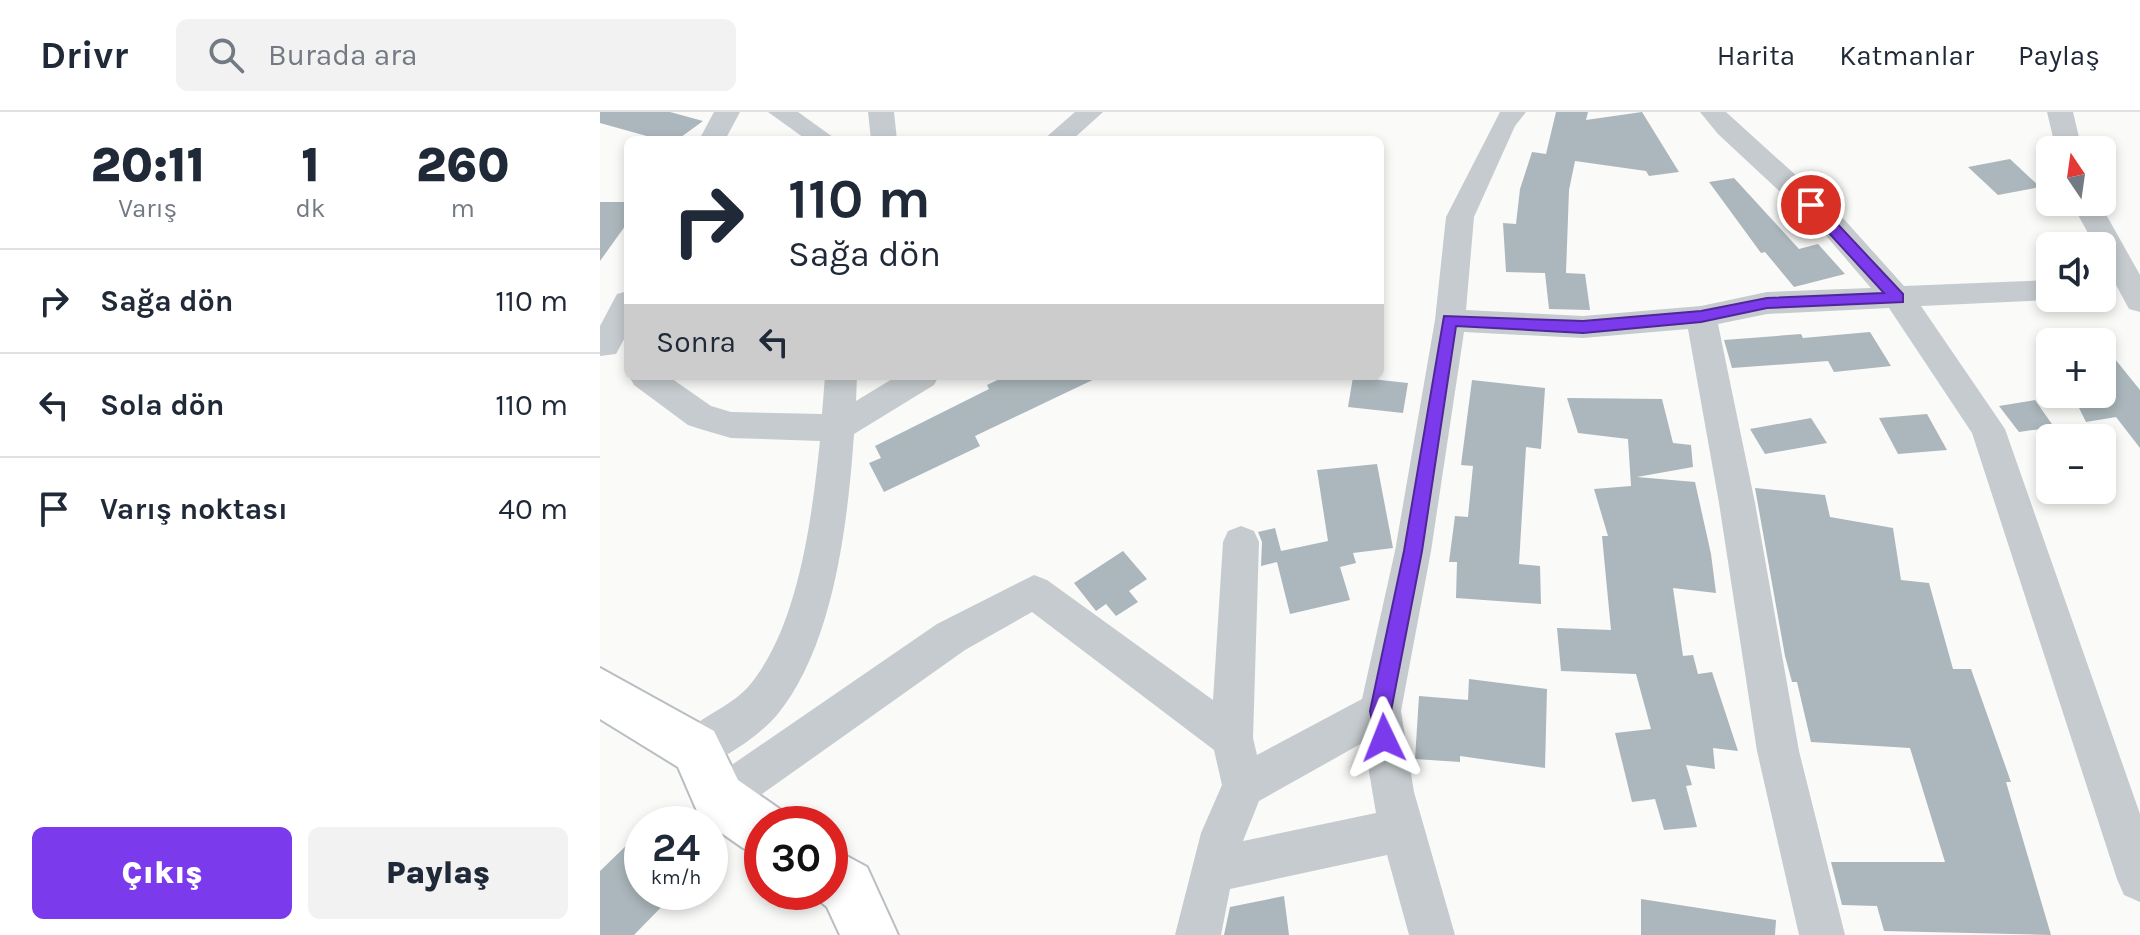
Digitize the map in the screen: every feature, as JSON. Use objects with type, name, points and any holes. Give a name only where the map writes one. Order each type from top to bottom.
[{"type":"main road","points":[[600,692],[696,749],[719,799],[744,816]]},
{"type":"main road","points":[[848,889],[869,935]]},
{"type":"street","points":[[714,136],[727,112]]},
{"type":"street","points":[[781,112],[818,136]]},
{"type":"street","points":[[881,112],[884,136]]},
{"type":"street","points":[[1061,136],[1090,112]]},
{"type":"street","points":[[1432,935],[1392,792],[1380,711],[1413,551],[1450,320],[1460,217],[1503,125],[1513,112]]},
{"type":"street","points":[[1713,112],[1832,224],[1897,298],[1988,429],[2140,879]]},
{"type":"street","points":[[2060,112],[2066,136]]},
{"type":"street","points":[[2092,216],[2128,289]]},
{"type":"street","points":[[1450,320],[1583,327],[1701,317],[1767,303],[2036,291]]},
{"type":"street","points":[[611,351],[624,314]]},
{"type":"street","points":[[1701,317],[1737,503],[1778,751],[1822,935]]},
{"type":"street","points":[[650,380],[700,416],[731,425],[839,427],[916,380]]},
{"type":"street","points":[[696,749],[764,699],[792,649],[809,606],[839,427],[841,380]]},
{"type":"street","points":[[1241,542],[1232,738],[1244,786]]},
{"type":"street","points":[[719,799],[951,637],[1034,592],[1232,738]]},
{"type":"street","points":[[1198,935],[1223,833],[1244,786],[1380,711]]},
{"type":"street","points":[[1213,870],[1402,830]]},
{"type":"building","points":[[600,112],[670,112],[703,121],[682,136],[647,136],[600,123]]},
{"type":"building","points":[[1556,112],[1588,112],[1586,120],[1642,112],[1679,172],[1649,176],[1646,171],[1575,161],[1569,190],[1566,273],[1585,274],[1590,310],[1549,309],[1545,273],[1506,272],[1503,223],[1516,224],[1520,189],[1532,152],[1546,154]]},
{"type":"building","points":[[2010,159],[2036,183],[2036,188],[1998,195],[1968,167]]},
{"type":"building","points":[[1734,178],[1799,249],[1818,244],[1845,274],[1794,287],[1765,252],[1761,253],[1709,182]]},
{"type":"building","points":[[600,202],[624,202],[624,228],[600,261]]},
{"type":"building","points":[[1870,332],[1891,366],[1834,372],[1828,361],[1732,368],[1724,340],[1801,334],[1803,338]]},
{"type":"building","points":[[2116,360],[2140,390],[2140,448],[2116,417],[2086,422],[2079,408],[2116,408]]},
{"type":"building","points":[[998,380],[1093,380],[975,436],[980,446],[884,492],[869,463],[881,458],[875,446],[989,389],[987,385]]},
{"type":"building","points":[[1352,380],[1408,383],[1403,413],[1348,407]]},
{"type":"building","points":[[1472,380],[1545,388],[1541,449],[1526,447],[1519,564],[1540,566],[1541,604],[1456,598],[1457,562],[1449,562],[1455,516],[1468,517],[1473,466],[1461,465]]},
{"type":"building","points":[[1567,398],[1662,399],[1673,443],[1691,445],[1693,467],[1637,477],[1695,482],[1711,554],[1716,593],[1673,588],[1683,656],[1693,655],[1698,674],[1712,672],[1738,751],[1713,748],[1715,769],[1686,765],[1692,785],[1686,786],[1697,827],[1664,830],[1655,799],[1632,802],[1615,733],[1651,729],[1636,674],[1561,671],[1557,628],[1611,630],[1602,536],[1608,536],[1594,489],[1631,486],[1628,439],[1578,433]]},
{"type":"building","points":[[2035,400],[2036,408],[2041,408],[2052,424],[2036,424],[2036,430],[2019,432],[1999,406]]},
{"type":"building","points":[[1927,414],[1947,450],[1898,454],[1879,418]]},
{"type":"building","points":[[1811,418],[1827,443],[1765,454],[1750,429]]},
{"type":"building","points":[[1377,464],[1393,548],[1353,553],[1356,563],[1340,567],[1350,600],[1290,614],[1277,562],[1261,566],[1262,542],[1258,532],[1275,528],[1281,551],[1328,541],[1317,470]]},
{"type":"building","points":[[1755,488],[1825,495],[1830,517],[1893,528],[1901,580],[1929,583],[1953,669],[1971,669],[2011,782],[2006,782],[2051,935],[1884,931],[1877,906],[1842,905],[1831,862],[1945,862],[1910,748],[1811,742],[1797,682],[1792,682],[1785,656]]},
{"type":"building","points":[[1123,551],[1147,579],[1129,591],[1138,602],[1116,616],[1106,604],[1096,611],[1074,583]]},
{"type":"building","points":[[1469,679],[1547,689],[1545,768],[1460,756],[1460,762],[1415,759],[1419,696],[1468,700]]},
{"type":"building","points":[[624,848],[624,910],[658,910],[634,935],[600,935],[600,871]]},
{"type":"building","points":[[1284,896],[1289,935],[1224,935],[1230,907]]},
{"type":"building","points":[[1641,899],[1776,920],[1775,935],[1641,935]]},
{"type":"route","points":[[1384,738],[1380,711],[1413,551],[1450,320],[1583,327],[1701,317],[1767,303],[1897,298],[1832,224],[1811,205]]}]
